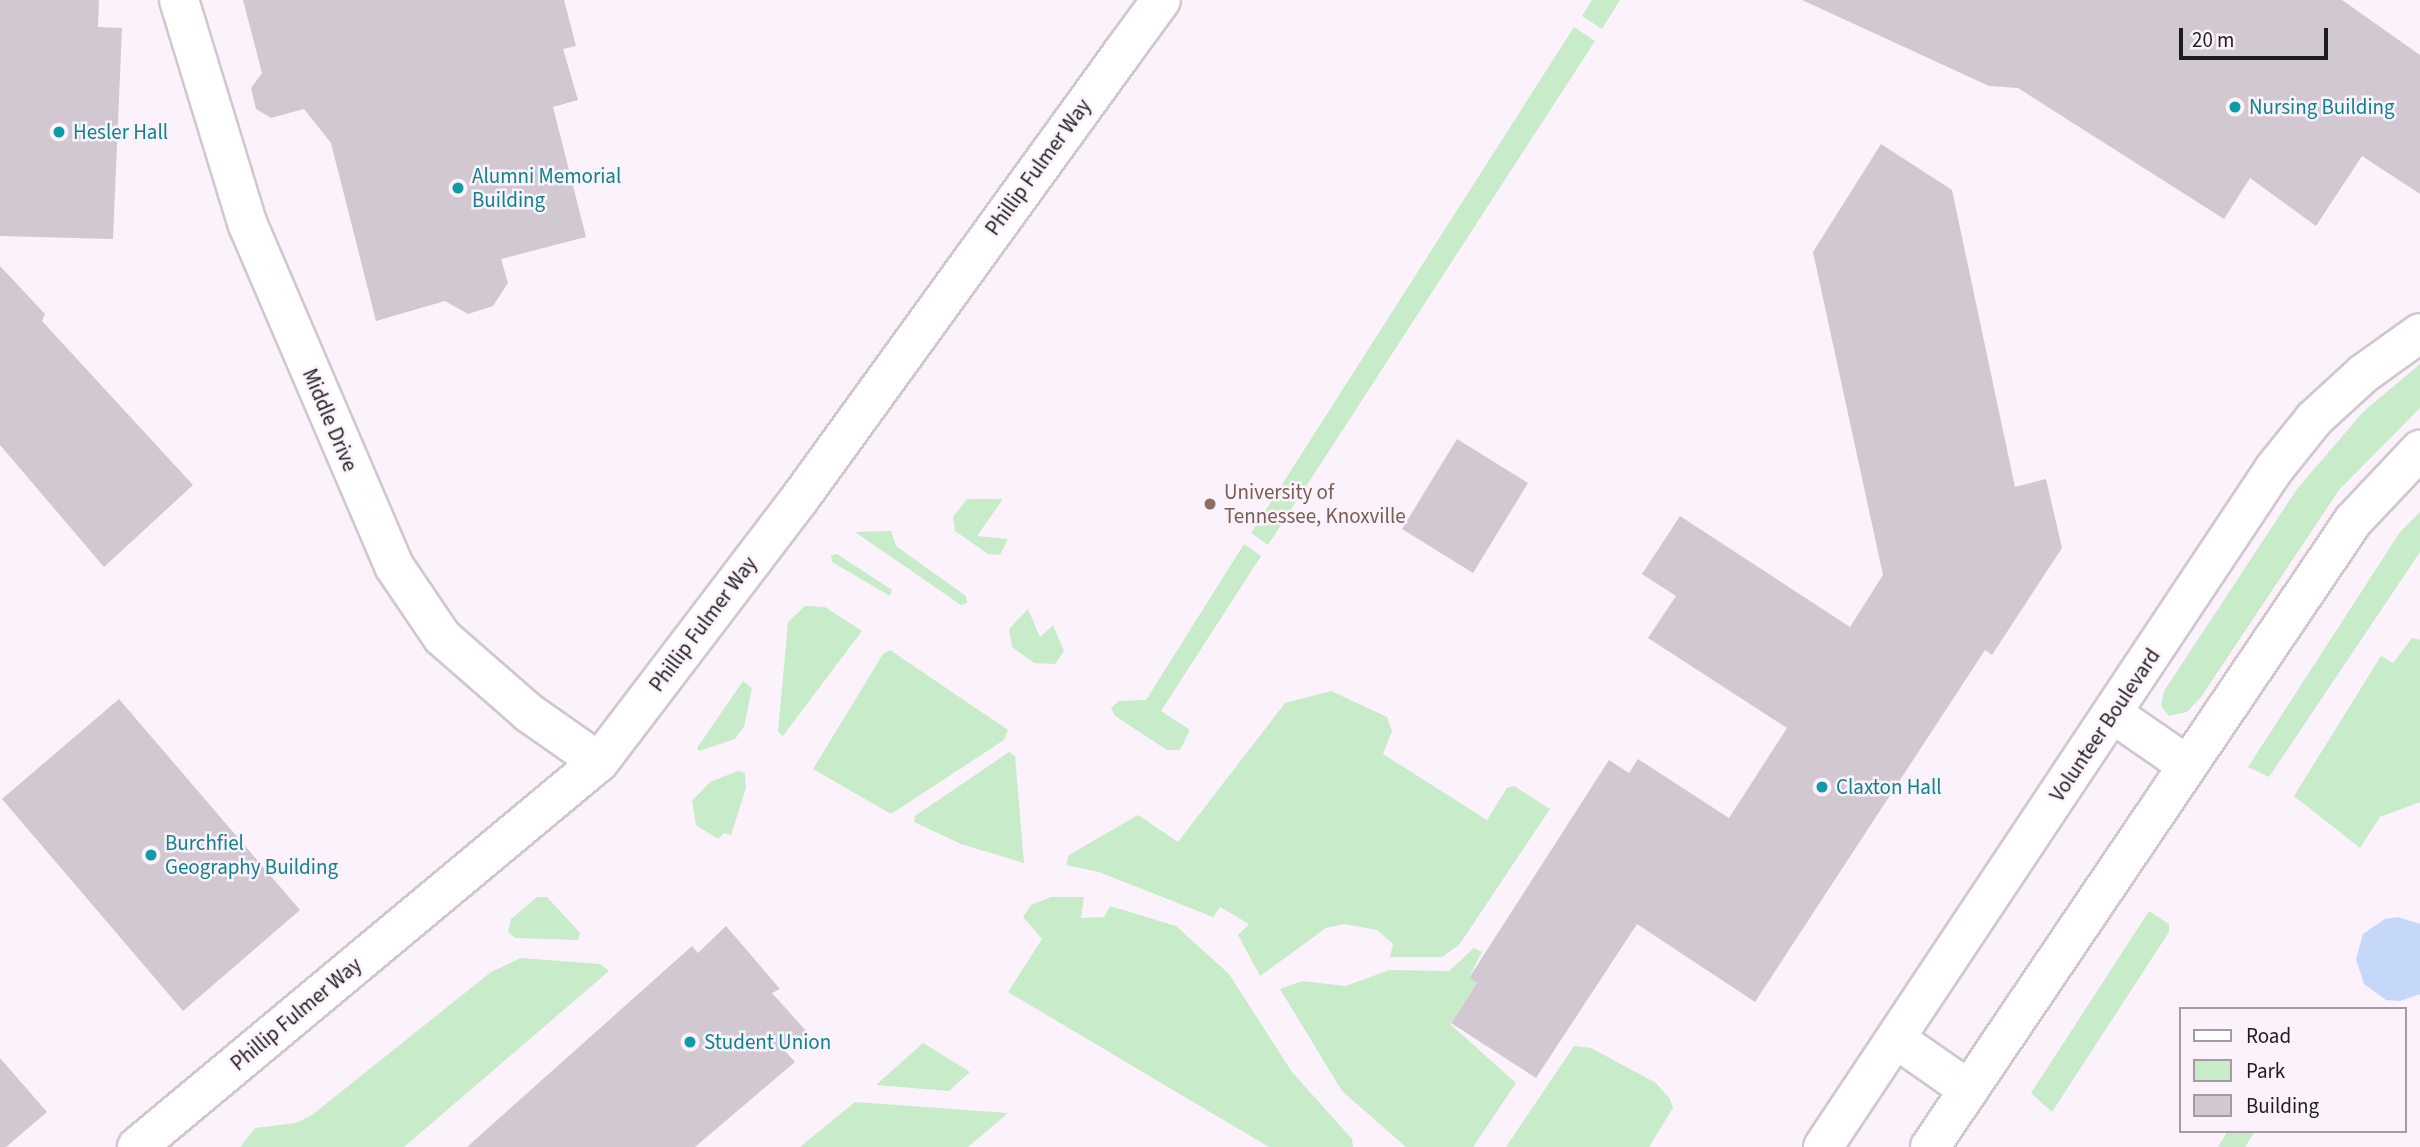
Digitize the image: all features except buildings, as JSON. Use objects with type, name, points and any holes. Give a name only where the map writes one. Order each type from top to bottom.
[{"type":"street","name":"Middle Drive","points":[[178,0],[248,225],[394,566],[442,637],[529,713],[599,762]]},
{"type":"street","name":"Phillip Fulmer Way","points":[[137,1147],[599,762],[798,501],[1161,0]]},
{"type":"street","name":"Volunteer Boulevard","points":[[1823,1147],[2274,469],[2314,419],[2363,374],[2420,333]]},
{"type":"street","points":[[1930,1147],[2353,521],[2420,450]]},
{"type":"street","points":[[2113,714],[2186,765]]},
{"type":"street","points":[[1896,1039],[1969,1090]]},
{"type":"green space","points":[[1592,0],[1620,0],[1602,29],[1582,16]]},
{"type":"green space","points":[[1574,27],[1595,41],[1268,545],[1251,533]]},
{"type":"green space","points":[[2420,364],[2420,408],[2339,490],[2201,697],[2187,712],[2169,716],[2161,706],[2164,691],[2297,489],[2363,412]]},
{"type":"green space","points":[[967,499],[1003,499],[977,536],[1008,539],[1000,555],[988,554],[955,531],[953,517]]},
{"type":"green space","points":[[2420,512],[2420,552],[2269,777],[2248,767],[2400,532]]},
{"type":"green space","points":[[891,531],[896,546],[966,596],[967,603],[961,605],[855,532]]},
{"type":"green space","points":[[1244,544],[1261,556],[1161,711],[1190,730],[1180,750],[1167,750],[1115,716],[1111,708],[1119,701],[1146,700]]},
{"type":"green space","points":[[837,554],[892,590],[890,596],[832,562],[831,555]]},
{"type":"green space","points":[[805,606],[825,607],[862,631],[783,736],[778,732],[788,622]]},
{"type":"green space","points":[[1028,609],[1040,637],[1053,625],[1064,651],[1055,664],[1034,663],[1012,647],[1009,629]]},
{"type":"green space","points":[[2412,638],[2420,640],[2420,802],[2380,817],[2360,848],[2294,796],[2381,656],[2393,663]]},
{"type":"green space","points":[[890,650],[1008,730],[1004,740],[891,814],[813,769],[883,654]]},
{"type":"green space","points":[[743,681],[752,688],[744,727],[735,739],[699,751],[697,748]]},
{"type":"green space","points":[[1331,691],[1387,717],[1392,731],[1383,754],[1487,820],[1507,788],[1514,786],[1550,809],[1459,945],[1442,957],[1390,957],[1393,944],[1377,930],[1344,924],[1326,928],[1260,976],[1238,935],[1249,924],[1220,907],[1213,917],[1099,872],[1066,865],[1069,855],[1138,815],[1178,842],[1285,703]]},
{"type":"green space","points":[[1009,752],[1015,756],[1024,863],[961,844],[914,822],[915,816]]},
{"type":"green space","points":[[738,771],[745,773],[746,788],[731,835],[724,833],[718,839],[696,825],[692,801],[710,782]]},
{"type":"green space","points":[[537,897],[547,897],[580,933],[578,940],[515,938],[508,932],[511,919]]},
{"type":"green space","points":[[1051,897],[1084,897],[1081,918],[1104,917],[1110,906],[1176,926],[1229,974],[1292,1072],[1352,1139],[1353,1147],[1269,1147],[1008,992],[1042,939],[1023,917],[1031,905]]},
{"type":"green space","points":[[2149,911],[2169,924],[2169,932],[2052,1112],[2031,1093]]},
{"type":"green space","points":[[1474,948],[1482,952],[1469,977],[1477,983],[1450,1024],[1516,1083],[1473,1147],[1406,1147],[1342,1091],[1280,989],[1302,981],[1346,986],[1389,970],[1449,971]]},
{"type":"green space","points":[[521,958],[600,964],[609,971],[404,1147],[240,1147],[255,1128],[296,1123],[312,1115],[491,972]]},
{"type":"green space","points":[[923,1043],[970,1072],[949,1091],[876,1085]]},
{"type":"green space","points":[[1574,1046],[1591,1048],[1656,1083],[1670,1099],[1673,1108],[1649,1147],[1506,1147]]},
{"type":"green space","points":[[855,1102],[1008,1113],[968,1147],[800,1147]]},
{"type":"green space","points":[[2227,1133],[2254,1133],[2245,1147],[2218,1147]]},
{"type":"water","points":[[2398,917],[2420,924],[2420,994],[2400,1001],[2386,1000],[2364,984],[2356,959],[2363,934],[2385,919]]},
{"type":"place","name":"Nursing Building","points":[[2235,107]]},
{"type":"place","name":"Hesler Hall","points":[[59,132]]},
{"type":"place","name":"Alumni Memorial Building","points":[[458,188]]},
{"type":"place","name":"University of Tennessee, Knoxville","points":[[1210,504]]},
{"type":"place","name":"Claxton Hall","points":[[1822,787]]},
{"type":"place","name":"Burchfiel Geography Building","points":[[151,855]]},
{"type":"place","name":"Student Union","points":[[690,1042]]}]
